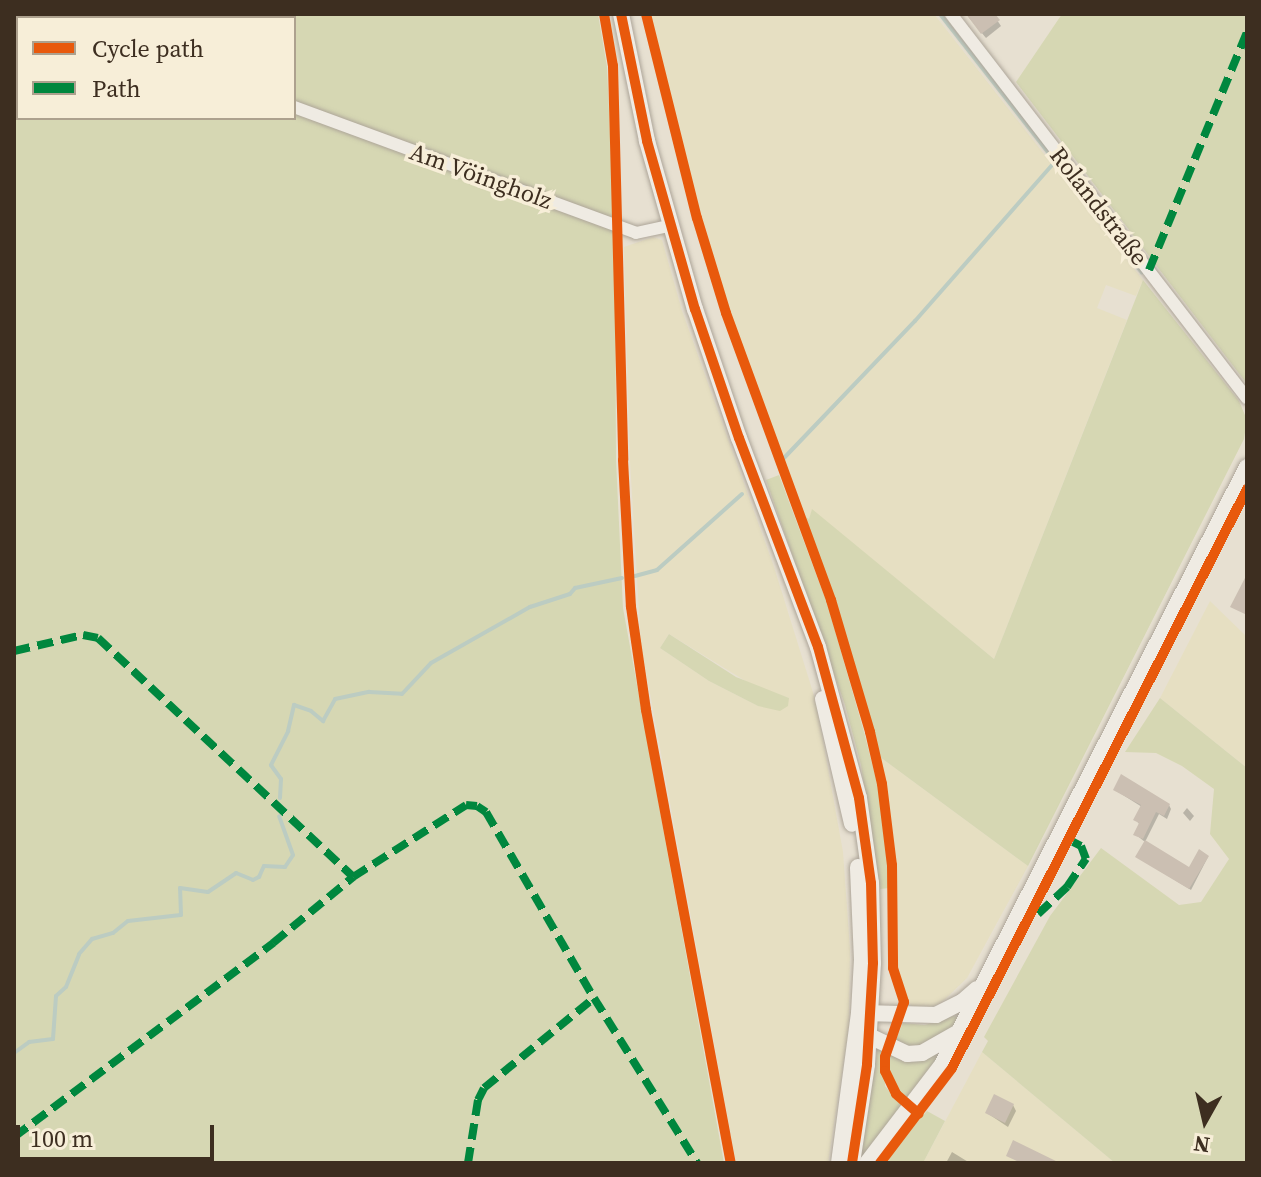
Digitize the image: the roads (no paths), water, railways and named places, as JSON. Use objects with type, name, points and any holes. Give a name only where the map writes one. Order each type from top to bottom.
[{"type":"main road","points":[[622,16],[647,141],[670,226],[700,323],[781,551],[829,720],[855,839],[865,1014],[852,1163]]},
{"type":"main road","points":[[867,1163],[929,1085],[961,1031],[980,987],[1247,467]]},
{"type":"main road","points":[[865,1014],[936,1015],[962,1002],[980,987]]},
{"type":"main road","points":[[864,1034],[907,1054],[922,1053],[961,1031]]},
{"type":"main road","points":[[839,1163],[864,1034]]},
{"type":"street","name":"Rolandstraße","points":[[951,14],[1247,398]]},
{"type":"street","name":"Am Vöingholz","points":[[296,108],[636,233],[670,226]]},
{"type":"waterway","points":[[940,14],[1142,273]]},
{"type":"waterway","points":[[784,458],[915,321],[1054,163]]},
{"type":"waterway","points":[[635,576],[657,570],[742,494]]},
{"type":"waterway","points":[[280,798],[281,779],[271,765],[288,731],[294,705],[311,711],[323,721],[335,699],[369,692],[402,694],[431,663],[530,607],[570,594],[575,588],[622,578]]},
{"type":"waterway","points":[[14,1053],[29,1042],[53,1039],[56,996],[66,987],[79,954],[92,939],[113,933],[128,921],[181,915],[180,888],[208,892],[236,873],[253,880],[259,877],[264,866],[285,867],[293,855],[279,816]]}]
